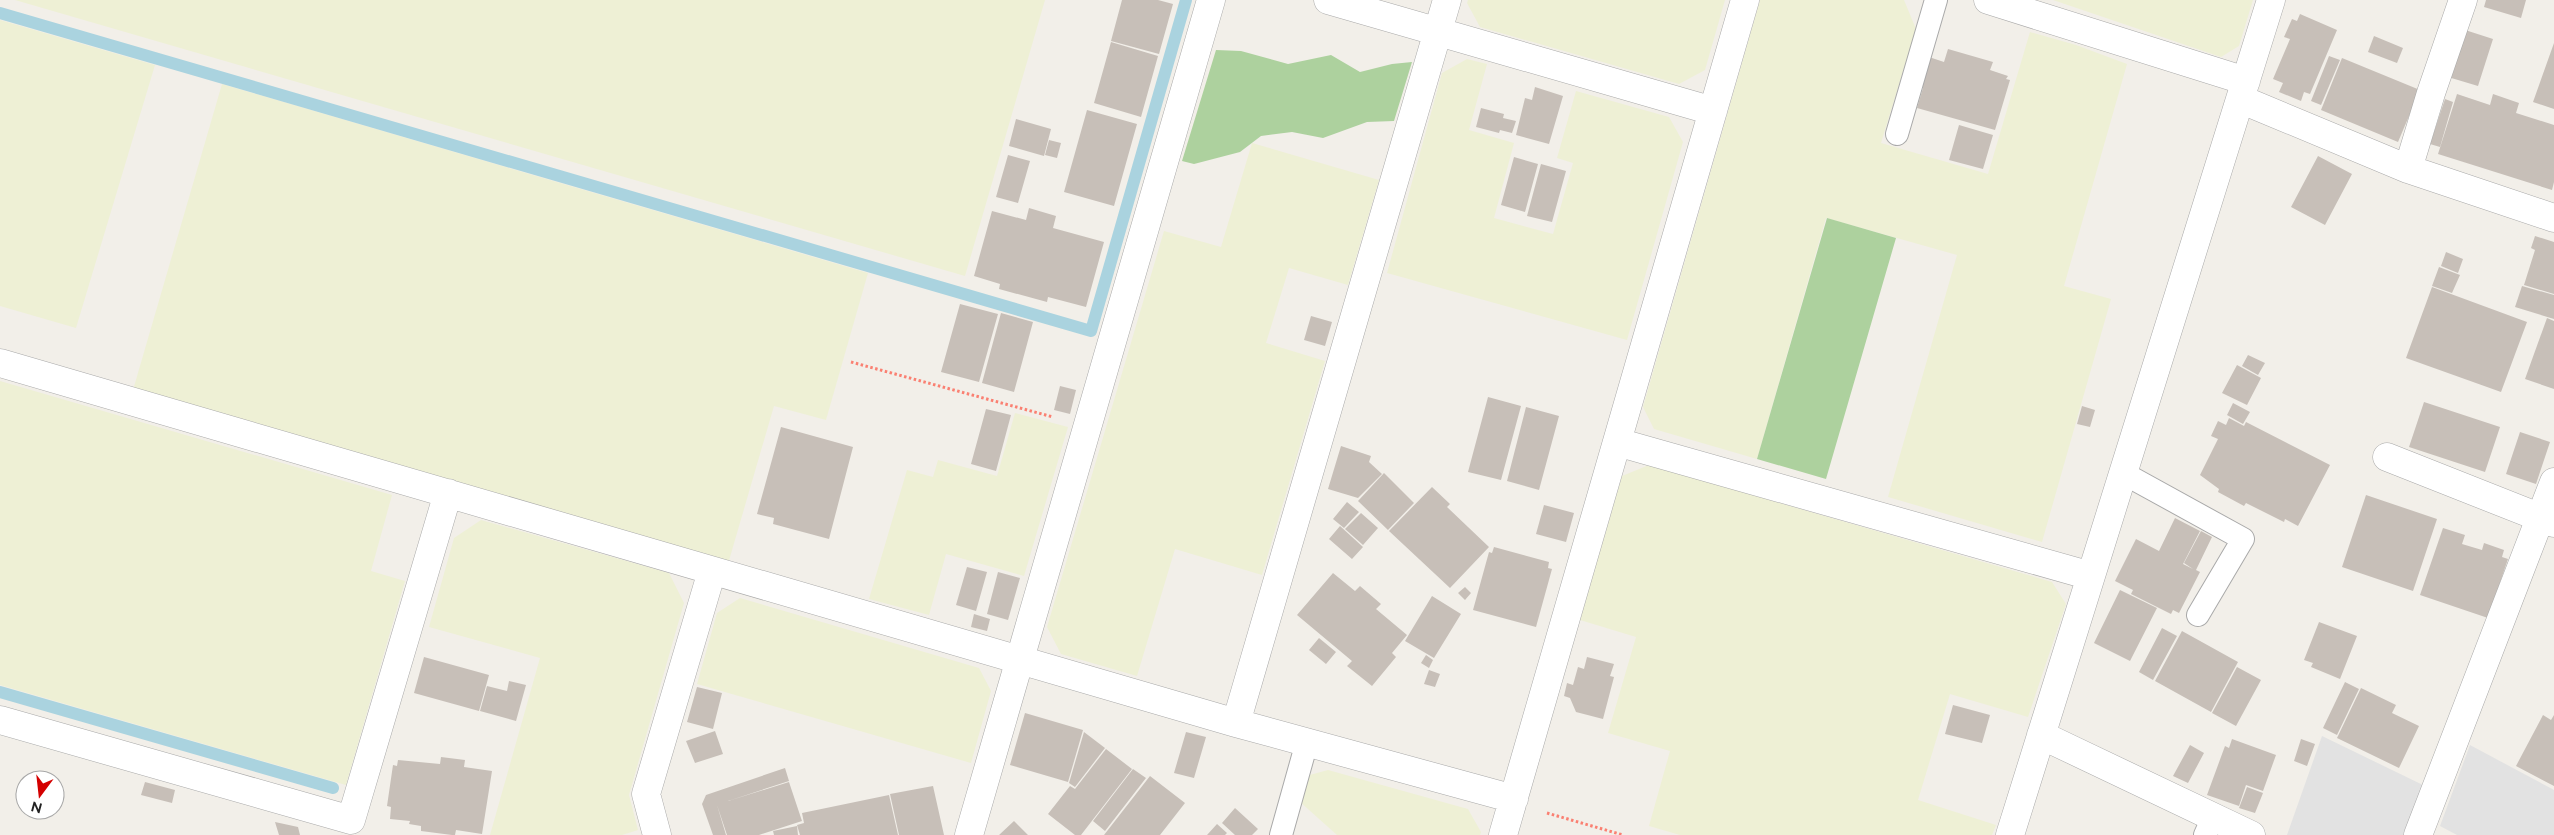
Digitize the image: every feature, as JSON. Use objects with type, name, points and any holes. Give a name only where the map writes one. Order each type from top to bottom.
[{"type":"street","points":[[969,835],[1211,0]]},
{"type":"street","points":[[1328,0],[1713,111]]},
{"type":"street","points":[[1236,723],[1447,0]]},
{"type":"street","points":[[1503,835],[1745,0]]},
{"type":"street","points":[[1988,0],[2243,90],[2408,169],[2554,218]]},
{"type":"street","points":[[2010,835],[2271,0]]},
{"type":"street","points":[[2408,169],[2431,93],[2463,0]]},
{"type":"street","points":[[0,363],[1236,723],[1513,801]]},
{"type":"street","points":[[1617,442],[2091,576]]},
{"type":"street","points":[[2387,457],[2548,520]]},
{"type":"street","points":[[2418,835],[2548,520],[2554,482]]},
{"type":"street","points":[[0,720],[351,820],[448,494]]},
{"type":"street","points":[[656,835],[646,794],[712,571]]},
{"type":"street","points":[[2041,735],[2209,826],[2251,835]]},
{"type":"lane","points":[[1898,134],[1936,0]]},
{"type":"lane","points":[[2123,473],[2243,539],[2198,615]]},
{"type":"lane","points":[[1281,835],[1307,742]]},
{"type":"path","points":[[851,362],[1087,427]]},
{"type":"path","points":[[1513,801],[1623,835]]},
{"type":"green space","points":[[15,0],[1045,0],[965,276]]},
{"type":"green space","points":[[1468,0],[1725,0],[1705,70],[1679,84],[1480,27],[1467,3]]},
{"type":"green space","points":[[1760,0],[1904,0],[1916,29],[1881,143],[1988,174],[2030,32],[2076,45],[2127,64],[2064,286],[2111,299],[2042,542],[1888,497],[1957,255],[1826,218],[1757,459],[1654,429],[1643,407]]},
{"type":"green space","points":[[2053,0],[2253,0],[2239,46],[2221,57]]},
{"type":"green space","points":[[0,20],[155,65],[76,328],[0,306]]},
{"type":"green space","points":[[1216,50],[1241,51],[1288,64],[1331,55],[1360,72],[1392,64],[1412,62],[1394,121],[1367,122],[1323,138],[1292,132],[1261,136],[1240,152],[1194,164],[1182,161]]},
{"type":"green space","points":[[1467,59],[1487,64],[1469,130],[1514,143],[1494,218],[1553,234],[1573,163],[1557,158],[1576,91],[1669,117],[1683,142],[1627,340],[1387,273],[1442,73]]},
{"type":"green space","points":[[222,84],[868,273],[826,420],[774,406],[728,564],[133,390]]},
{"type":"green space","points":[[1252,143],[1379,180],[1348,285],[1289,268],[1266,343],[1325,361],[1262,575],[1175,549],[1137,676],[1061,654],[1047,627],[1164,231],[1221,247]]},
{"type":"green space","points":[[1827,218],[1896,238],[1826,479],[1757,459]]},
{"type":"green space","points":[[0,381],[392,495],[371,571],[405,581],[346,785],[0,685]]},
{"type":"green space","points":[[1015,413],[1068,427],[1024,576],[946,554],[929,615],[869,599],[907,470],[933,477],[938,460],[997,476]]},
{"type":"green space","points":[[1649,465],[2052,582],[2066,604],[2028,717],[1950,694],[1918,800],[1996,825],[1992,835],[1680,835],[1649,826],[1670,751],[1608,733],[1636,637],[1580,620],[1622,476]]},
{"type":"green space","points":[[481,520],[669,573],[684,603],[629,795],[638,830],[622,835],[490,835],[540,658],[429,627],[454,538]]},
{"type":"green space","points":[[740,598],[979,668],[991,691],[971,763],[697,684],[717,613]]},
{"type":"green space","points":[[1328,770],[1468,809],[1481,832],[1480,835],[1337,835],[1299,801],[1306,776]]},
{"type":"shaded area","points":[[2322,736],[2425,786],[2404,835],[2287,835]]},
{"type":"shaded area","points":[[2470,745],[2554,790],[2554,835],[2457,835],[2440,826]]},
{"type":"building","points":[[1122,0],[1158,0],[1173,4],[1159,54],[1111,41]]},
{"type":"building","points":[[2486,0],[2526,0],[2521,18],[2484,7]]},
{"type":"building","points":[[2300,14],[2337,30],[2310,94],[2304,92],[2301,101],[2279,92],[2283,83],[2273,79],[2290,39],[2284,37],[2292,19],[2297,21]]},
{"type":"building","points":[[2462,29],[2493,39],[2478,86],[2448,77]]},
{"type":"building","points":[[2374,36],[2403,48],[2397,63],[2368,52]]},
{"type":"building","points":[[1111,42],[1158,56],[1141,117],[1094,103]]},
{"type":"building","points":[[2554,43],[2554,109],[2533,102]]},
{"type":"building","points":[[1948,49],[1993,62],[1990,70],[2008,76],[2006,79],[2010,80],[1995,130],[1917,108],[1923,88],[1920,87],[1929,57],[1944,62]]},
{"type":"building","points":[[2329,56],[2340,60],[2321,105],[2311,101]]},
{"type":"building","points":[[2342,58],[2420,90],[2398,142],[2321,110]]},
{"type":"building","points":[[1535,87],[1563,96],[1549,144],[1516,135],[1525,98],[1532,100]]},
{"type":"building","points":[[2457,94],[2490,105],[2493,94],[2519,103],[2516,113],[2554,125],[2554,182],[2552,190],[2438,154]]},
{"type":"building","points":[[2445,99],[2453,102],[2440,147],[2430,144]]},
{"type":"building","points":[[1481,108],[1504,114],[1503,118],[1516,121],[1512,133],[1500,130],[1499,133],[1476,127]]},
{"type":"building","points":[[1087,110],[1137,124],[1114,206],[1064,192]]},
{"type":"building","points":[[1016,119],[1051,129],[1044,156],[1009,146]]},
{"type":"building","points":[[1959,125],[1993,135],[1983,169],[1949,160]]},
{"type":"building","points":[[1049,140],[1061,143],[1057,158],[1045,155]]},
{"type":"building","points":[[1008,155],[1030,161],[1018,203],[996,197]]},
{"type":"building","points":[[2318,156],[2352,174],[2325,225],[2291,207]]},
{"type":"building","points":[[1514,157],[1538,164],[1525,212],[1501,205]]},
{"type":"building","points":[[1541,164],[1566,171],[1552,222],[1527,216]]},
{"type":"building","points":[[1029,208],[1056,216],[1053,228],[1104,242],[1086,307],[1048,297],[1047,302],[999,289],[1000,284],[974,276],[992,211],[1026,220]]},
{"type":"building","points":[[2535,236],[2554,242],[2554,294],[2524,285],[2535,250],[2531,248]]},
{"type":"building","points":[[2446,252],[2463,259],[2458,273],[2441,266]]},
{"type":"building","points":[[2439,267],[2460,275],[2452,293],[2432,286]]},
{"type":"building","points":[[2522,286],[2554,295],[2554,319],[2515,307]]},
{"type":"building","points":[[2432,287],[2527,322],[2501,392],[2406,358]]},
{"type":"building","points":[[960,304],[998,314],[979,382],[941,372]]},
{"type":"building","points":[[1001,313],[1033,322],[1014,392],[982,383]]},
{"type":"building","points":[[1311,316],[1332,322],[1325,346],[1304,340]]},
{"type":"building","points":[[2547,318],[2554,321],[2554,389],[2525,379]]},
{"type":"building","points":[[2248,355],[2265,363],[2258,375],[2242,366]]},
{"type":"building","points":[[2237,365],[2261,378],[2247,405],[2222,393]]},
{"type":"building","points":[[1060,386],[1076,390],[1070,414],[1054,410]]},
{"type":"building","points":[[1488,397],[1521,406],[1501,480],[1468,472]]},
{"type":"building","points":[[2424,402],[2500,427],[2485,472],[2409,447]]},
{"type":"building","points":[[2233,403],[2250,412],[2243,424],[2227,415]]},
{"type":"building","points":[[2082,406],[2095,410],[2090,427],[2077,424]]},
{"type":"building","points":[[1526,407],[1559,416],[1539,490],[1507,481]]},
{"type":"building","points":[[986,409],[1011,415],[996,471],[971,464]]},
{"type":"building","points":[[2229,418],[2244,426],[2246,422],[2330,465],[2298,526],[2285,519],[2284,522],[2246,503],[2244,506],[2218,492],[2219,489],[2200,475],[2218,439],[2211,436],[2218,421],[2226,425]]},
{"type":"building","points":[[781,427],[853,447],[829,539],[773,524],[774,518],[757,514]]},
{"type":"building","points":[[2520,432],[2550,442],[2536,484],[2506,474]]},
{"type":"building","points":[[1341,446],[1371,456],[1369,462],[1382,474],[1358,498],[1328,489]]},
{"type":"building","points":[[1384,473],[1414,503],[1388,530],[1358,501]]},
{"type":"building","points":[[1432,487],[1450,504],[1447,507],[1489,547],[1450,588],[1389,531]]},
{"type":"building","points":[[2366,495],[2437,519],[2413,591],[2342,567]]},
{"type":"building","points":[[1347,502],[1359,512],[1344,528],[1333,519]]},
{"type":"building","points":[[1544,505],[1574,513],[1566,542],[1536,534]]},
{"type":"building","points":[[1361,513],[1378,528],[1363,545],[1345,529]]},
{"type":"building","points":[[2175,518],[2200,531],[2183,564],[2193,569],[2184,563],[2201,531],[2212,537],[2196,570],[2200,572],[2179,613],[2173,610],[2171,614],[2131,594],[2133,590],[2115,581],[2136,539],[2159,551]]},
{"type":"building","points":[[1340,526],[1363,547],[1352,559],[1329,539]]},
{"type":"building","points":[[2443,528],[2465,535],[2462,544],[2482,550],[2484,543],[2504,550],[2502,557],[2508,559],[2488,618],[2420,595]]},
{"type":"building","points":[[1494,547],[1549,562],[1548,568],[1552,569],[1536,627],[1473,610],[1489,552],[1492,553]]},
{"type":"building","points":[[967,567],[987,572],[976,611],[956,605]]},
{"type":"building","points":[[998,572],[1020,578],[1008,620],[987,614]]},
{"type":"building","points":[[1333,573],[1355,591],[1360,586],[1381,604],[1376,609],[1407,635],[1392,653],[1396,657],[1372,686],[1347,666],[1352,661],[1297,615]]},
{"type":"building","points":[[1465,587],[1471,593],[1465,600],[1458,593]]},
{"type":"building","points":[[2120,590],[2157,608],[2130,661],[2094,643]]},
{"type":"building","points":[[1432,596],[1461,614],[1434,658],[1405,641]]},
{"type":"building","points":[[974,614],[990,619],[987,631],[971,627]]},
{"type":"building","points":[[2319,622],[2357,636],[2340,679],[2311,667],[2313,663],[2304,660]]},
{"type":"building","points":[[2162,628],[2177,636],[2153,680],[2139,672]]},
{"type":"building","points":[[2182,631],[2238,662],[2211,712],[2155,681]]},
{"type":"building","points":[[1319,638],[1336,652],[1326,664],[1309,650]]},
{"type":"building","points":[[1426,655],[1433,660],[1429,668],[1421,663]]},
{"type":"building","points":[[424,657],[489,675],[479,711],[414,693]]},
{"type":"building","points":[[1587,657],[1614,664],[1610,676],[1614,677],[1603,719],[1576,712],[1570,698],[1564,696],[1567,683],[1573,685],[1578,667],[1584,669]]},
{"type":"building","points":[[2237,667],[2261,680],[2236,726],[2212,713]]},
{"type":"building","points":[[1429,670],[1440,674],[1435,687],[1424,684]]},
{"type":"building","points":[[509,681],[526,685],[516,721],[480,711],[487,686],[507,691]]},
{"type":"building","points":[[2345,682],[2359,689],[2337,735],[2323,728]]},
{"type":"building","points":[[697,687],[722,693],[713,729],[687,722]]},
{"type":"building","points":[[2361,688],[2396,705],[2392,713],[2419,726],[2399,768],[2337,738]]},
{"type":"building","points":[[1953,705],[1990,715],[1982,743],[1945,734]]},
{"type":"building","points":[[1025,713],[1083,730],[1068,782],[1010,765]]},
{"type":"building","points":[[2543,715],[2551,720],[2554,715],[2554,786],[2516,766]]},
{"type":"building","points":[[715,731],[723,754],[695,763],[686,741]]},
{"type":"building","points":[[1084,732],[1105,748],[1075,787],[1069,783]]},
{"type":"building","points":[[1186,732],[1206,737],[1194,778],[1174,773]]},
{"type":"building","points":[[2232,739],[2276,755],[2263,791],[2246,785],[2239,806],[2207,795],[2225,746],[2229,748]]},
{"type":"building","points":[[2301,739],[2315,744],[2307,766],[2294,761]]},
{"type":"building","points":[[2190,745],[2204,753],[2188,783],[2173,776]]},
{"type":"building","points":[[1106,749],[1132,769],[1081,835],[1075,835],[1048,814],[1070,786],[1075,789]]},
{"type":"building","points":[[441,757],[465,760],[464,767],[492,771],[482,834],[456,830],[455,835],[421,831],[421,826],[409,824],[410,821],[390,819],[391,807],[387,806],[393,765],[397,766],[398,760],[440,764]]},
{"type":"building","points":[[785,768],[789,781],[728,801],[789,782],[802,821],[759,835],[727,835],[717,805],[726,835],[713,835],[702,804],[706,795]]},
{"type":"building","points":[[1133,769],[1146,778],[1105,831],[1093,821]]},
{"type":"building","points":[[1150,776],[1185,803],[1160,835],[1104,835]]},
{"type":"building","points":[[145,782],[175,790],[172,803],[141,795]]},
{"type":"building","points":[[933,786],[944,835],[899,835],[890,794]]},
{"type":"building","points":[[2247,787],[2263,793],[2255,813],[2239,808]]},
{"type":"building","points":[[889,795],[898,835],[800,835],[797,825],[804,823],[802,813]]},
{"type":"building","points":[[1235,808],[1258,829],[1252,835],[1235,835],[1222,823]]},
{"type":"building","points":[[1014,821],[1028,835],[999,835]]},
{"type":"building","points":[[275,822],[298,827],[300,835],[279,835]]},
{"type":"building","points":[[1217,824],[1227,833],[1225,835],[1207,835]]},
{"type":"building","points":[[797,826],[798,835],[774,835],[773,831]]},
{"type":"waterway","points":[[0,13],[1091,331],[1186,0]]},
{"type":"waterway","points":[[0,692],[333,788]]}]
